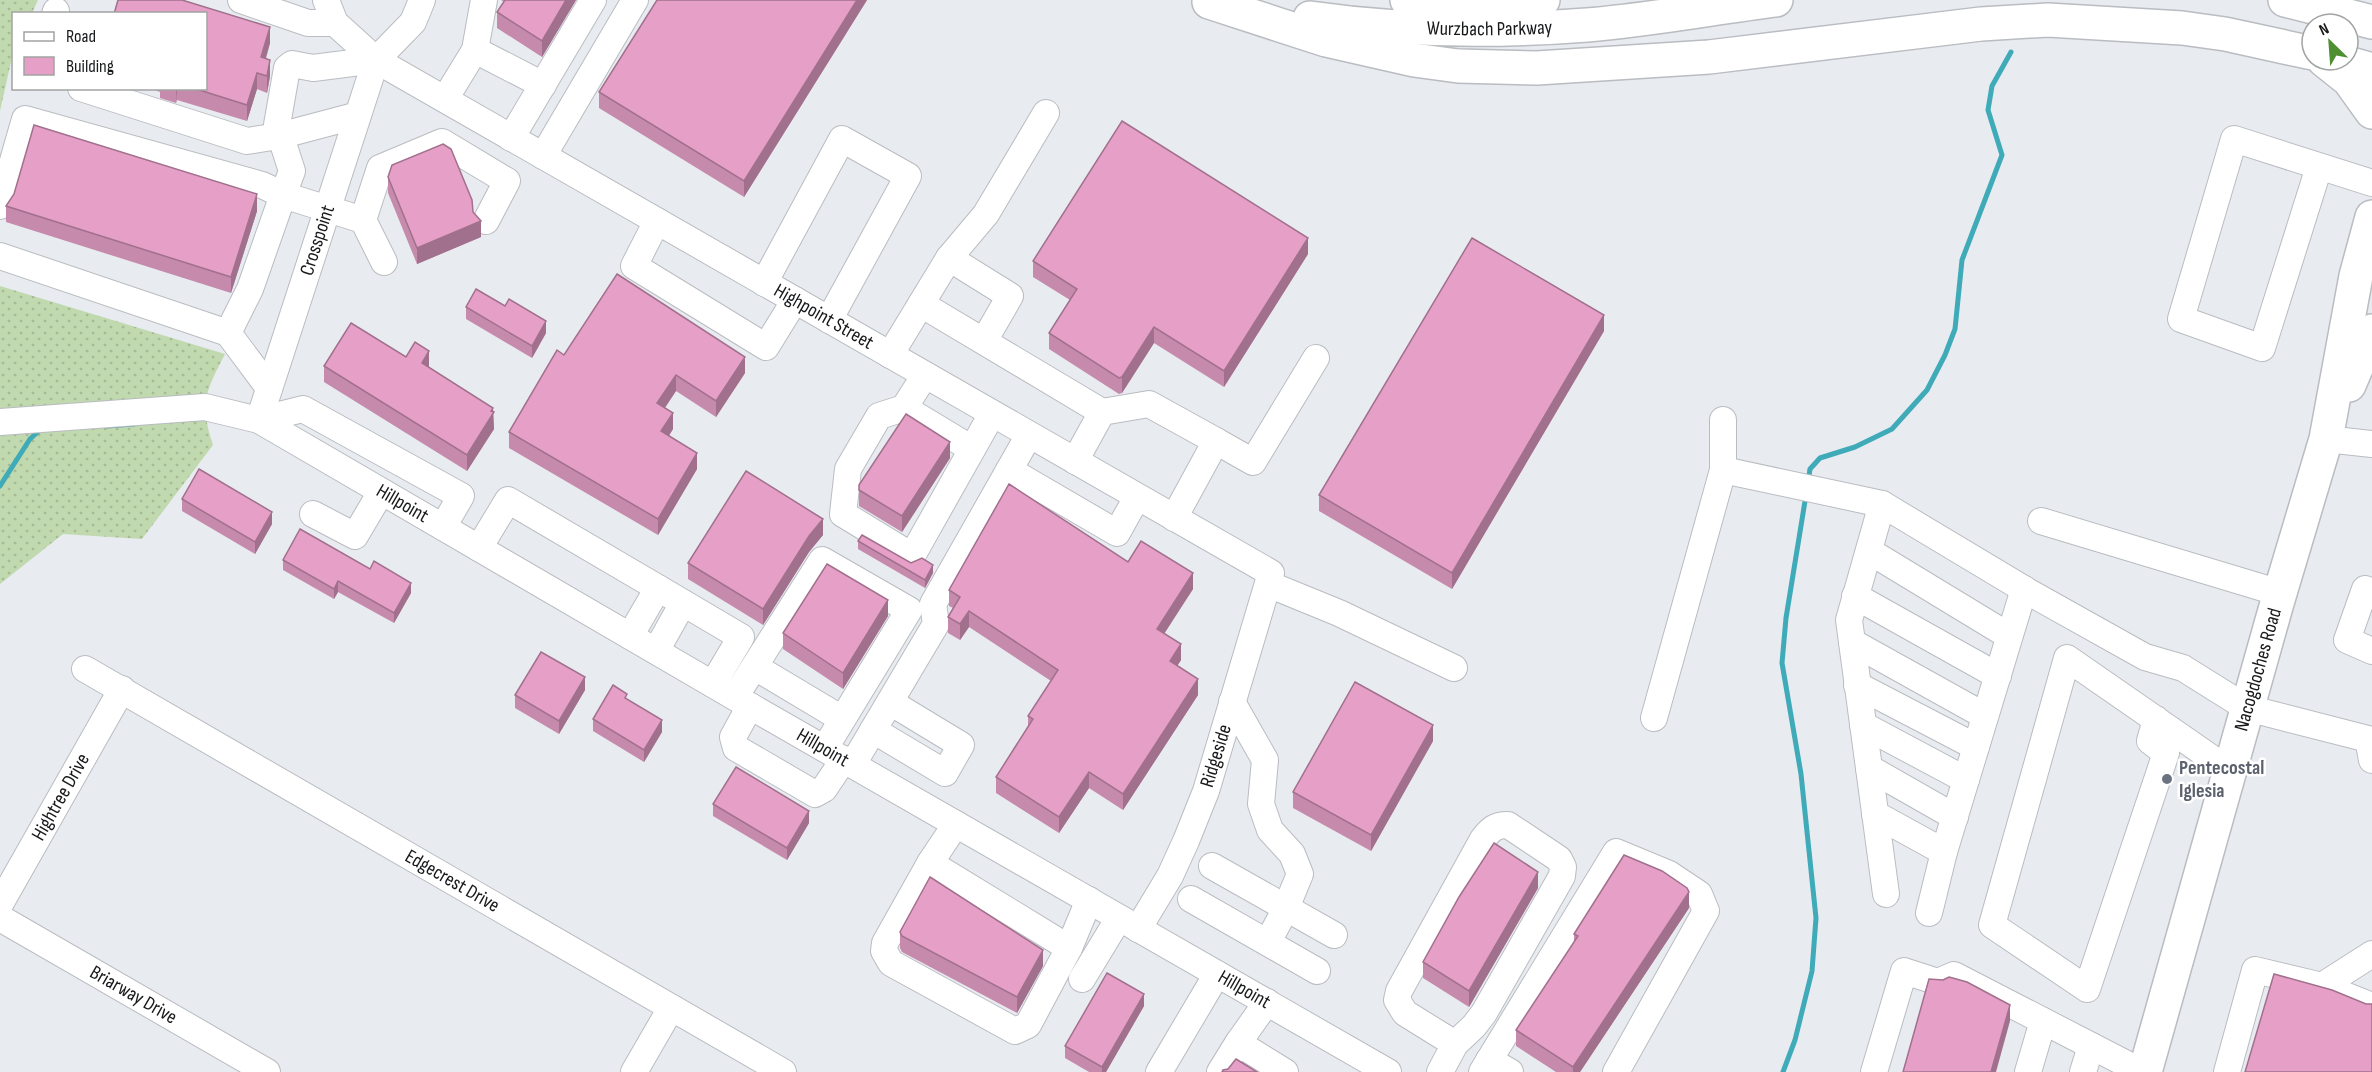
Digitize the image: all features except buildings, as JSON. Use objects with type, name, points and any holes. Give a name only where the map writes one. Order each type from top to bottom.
[{"type":"main road","name":"Wurzbach Parkway","points":[[1407,0],[1493,2],[1543,0]]},
{"type":"main road","name":"Wurzbach Parkway","points":[[1206,1],[1335,22],[1493,29],[1588,25],[1776,0]]},
{"type":"main road","points":[[2285,0],[2372,22]]},
{"type":"main road","points":[[1206,1],[1326,40],[1414,60],[1458,66],[1537,68],[1709,57],[1981,24],[2048,20],[2182,28],[2225,34],[2300,50]]},
{"type":"main road","points":[[2339,72],[2349,80],[2372,112]]},
{"type":"main road","name":"Nacogdoches Road","points":[[2143,1072],[2326,439],[2356,276],[2372,217]]},
{"type":"main road","name":"Nacogdoches Road","points":[[2326,439],[2371,334]]},
{"type":"street","points":[[241,0],[308,23],[331,11]]},
{"type":"street","points":[[228,333],[250,289],[292,171],[277,125],[287,68],[292,64],[314,68],[376,60],[412,22],[422,0]]},
{"type":"street","points":[[445,99],[476,50],[484,0]]},
{"type":"street","points":[[511,138],[593,0]]},
{"type":"street","points":[[543,156],[635,0]]},
{"type":"street","name":"Highpoint Street","points":[[331,11],[376,60],[1174,518],[1270,579],[1454,668]]},
{"type":"street","points":[[476,50],[543,85]]},
{"type":"street","name":"Crosspoint","points":[[259,420],[376,60]]},
{"type":"street","points":[[87,90],[247,141],[279,136],[358,114]]},
{"type":"street","points":[[890,355],[949,258],[986,214],[1046,113]]},
{"type":"street","points":[[0,206],[25,118],[262,185],[283,195],[363,220],[384,262]]},
{"type":"street","points":[[764,283],[842,139],[908,176],[829,320]]},
{"type":"street","points":[[2319,167],[2262,348],[2181,319],[2234,139],[2372,183]]},
{"type":"street","points":[[363,220],[380,168],[442,142],[507,181],[486,221]]},
{"type":"street","points":[[657,221],[634,266],[766,347],[795,300]]},
{"type":"street","points":[[0,256],[228,333],[269,388]]},
{"type":"street","points":[[949,258],[1010,296],[984,341]]},
{"type":"street","points":[[921,304],[1102,412],[1149,404],[1254,462],[1316,358]]},
{"type":"street","points":[[925,375],[904,408],[879,416],[848,469],[843,514],[912,556],[992,414]]},
{"type":"street","points":[[1,422],[205,406],[259,420],[303,409],[461,496],[443,527]]},
{"type":"street","points":[[904,408],[972,449]]},
{"type":"street","points":[[1075,461],[1102,412]]},
{"type":"street","name":"Hillpoint","points":[[259,420],[1388,1072]]},
{"type":"street","points":[[1654,718],[1723,470],[1723,420]]},
{"type":"street","points":[[841,757],[842,719],[909,610],[822,560],[755,667],[733,737],[736,747],[815,794],[824,789],[841,757],[873,730],[890,702],[936,624],[933,604],[1029,435]]},
{"type":"street","points":[[2326,439],[2372,444]]},
{"type":"street","points":[[1174,518],[1216,441]]},
{"type":"street","points":[[1010,470],[1117,533],[1137,497]]},
{"type":"street","points":[[1723,470],[1882,504],[2024,589],[2145,657],[2184,668],[2247,708],[2371,746]]},
{"type":"street","points":[[313,514],[355,536],[381,492]]},
{"type":"street","points":[[479,548],[508,500],[741,637],[713,684]]},
{"type":"street","points":[[1882,504],[1849,621],[1886,894]]},
{"type":"street","points":[[2041,521],[2280,593]]},
{"type":"street","points":[[1869,551],[2009,636]]},
{"type":"street","name":"Ridgeside","points":[[1082,979],[1170,876],[1206,791],[1270,579]]},
{"type":"street","points":[[630,636],[658,588]]},
{"type":"street","points":[[1929,913],[1944,852],[2024,589]]},
{"type":"street","points":[[2372,592],[2365,589],[2346,640],[2372,651]]},
{"type":"street","points":[[1856,596],[1998,676]]},
{"type":"street","points":[[656,651],[682,603]]},
{"type":"street","points":[[1852,642],[1985,716]]},
{"type":"street","points":[[2156,719],[2150,741],[2166,753],[2087,989],[1992,925],[2067,658],[2156,719],[2230,771]]},
{"type":"street","points":[[755,667],[842,719]]},
{"type":"street","name":"Edgecrest Drive","points":[[86,669],[783,1072]]},
{"type":"street","points":[[1857,685],[1976,747]]},
{"type":"street","name":"Hightree Drive","points":[[0,904],[122,689]]},
{"type":"street","points":[[873,730],[945,773],[961,745],[890,702]]},
{"type":"street","points":[[1232,702],[1265,760],[1261,804],[1270,830],[1292,854],[1300,874],[1286,908],[1268,942]]},
{"type":"street","points":[[1863,725],[1966,780]]},
{"type":"street","points":[[1869,768],[1955,817]]},
{"type":"street","points":[[1875,814],[1944,852]]},
{"type":"street","points":[[956,824],[930,863],[885,943],[884,951],[891,963],[1015,1031],[1028,1025],[1069,948],[1089,900]]},
{"type":"street","points":[[1440,1072],[1455,1044],[1484,1013],[1562,876],[1563,867],[1559,859],[1508,825],[1498,825],[1491,829],[1483,839],[1399,991],[1397,1000],[1405,1012],[1455,1044]]},
{"type":"street","points":[[1494,1068],[1616,852],[1669,874],[1699,894],[1706,911],[1616,1072]]},
{"type":"street","points":[[930,863],[1069,948]]},
{"type":"street","points":[[1212,866],[1334,934]]},
{"type":"street","points":[[1191,899],[1317,971]]},
{"type":"street","name":"Briarway Drive","points":[[0,918],[267,1072]]},
{"type":"street","points":[[2322,986],[2372,954]]},
{"type":"street","points":[[2227,1072],[2255,970],[2322,986],[2372,1005]]},
{"type":"street","points":[[1874,1072],[1904,971],[1938,982],[1954,975],[2143,1072]]},
{"type":"street","points":[[1159,1072],[1217,974]]},
{"type":"street","points":[[1220,1072],[1267,1002]]},
{"type":"street","points":[[634,1072],[671,1008]]},
{"type":"street","points":[[2028,1072],[2043,1021]]},
{"type":"street","points":[[1238,1043],[1285,1072]]},
{"type":"street","points":[[2083,1072],[2091,1046]]},
{"type":"green space","points":[[0,0],[38,0],[32,12],[12,12],[12,57],[0,111]]},
{"type":"green space","points":[[0,286],[225,354],[213,378],[207,398],[206,418],[213,445],[142,539],[63,534],[0,584]]},
{"type":"waterway","points":[[1808,482],[1810,469],[1820,458],[1855,447],[1892,429],[1927,390],[1945,355],[1955,329],[1962,260],[2002,155],[1988,110],[1992,86],[2011,52]]},
{"type":"waterway","points":[[107,426],[134,424]]},
{"type":"waterway","points":[[0,486],[30,439],[42,428]]},
{"type":"waterway","points":[[1783,1072],[1795,1040],[1812,971],[1816,918],[1801,774],[1782,663],[1786,618],[1806,495]]},
{"type":"place","name":"Pentecostal Iglesia","points":[[2167,779]]}]
